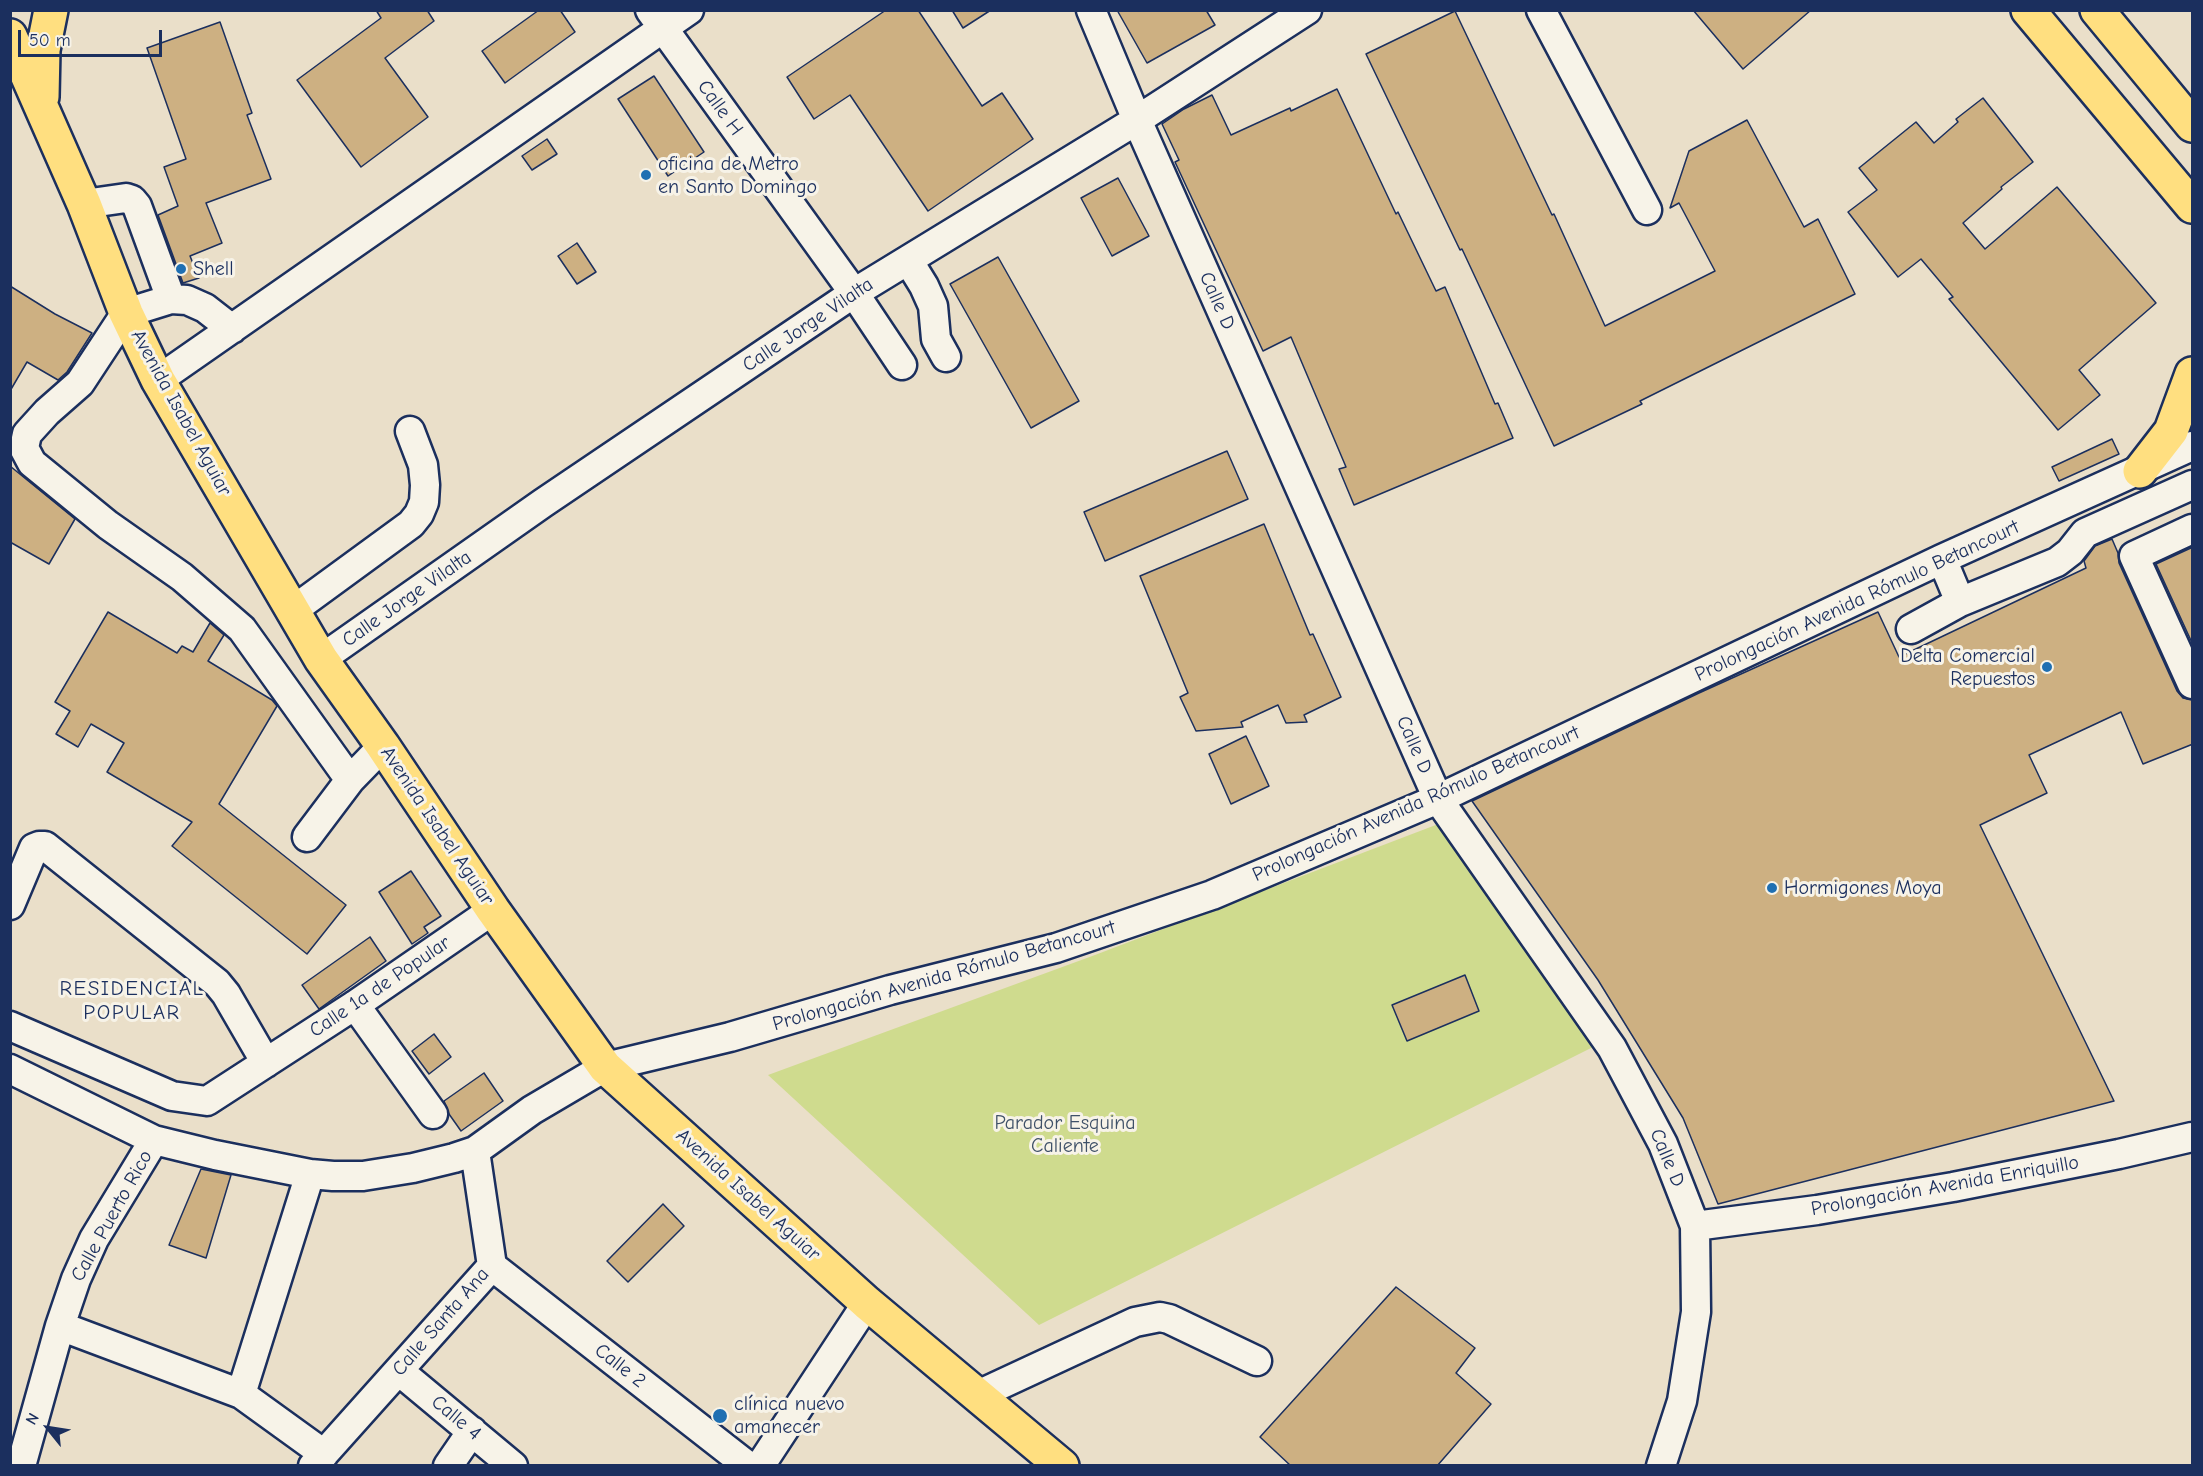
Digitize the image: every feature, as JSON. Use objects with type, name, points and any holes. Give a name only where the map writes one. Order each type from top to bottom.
[{"type":"main road","points":[[41,108],[43,50],[51,10]]},
{"type":"main road","points":[[2028,10],[2193,206]]},
{"type":"main road","points":[[2097,10],[2193,126]]},
{"type":"main road","name":"Avenida Isabel Aguiar","points":[[10,36],[84,204],[126,313],[158,380],[321,659],[383,746],[493,910],[605,1067],[867,1303],[1062,1466]]},
{"type":"main road","points":[[2140,471],[2171,431],[2193,374]]},
{"type":"street","points":[[158,380],[232,329],[656,20],[689,10]]},
{"type":"street","name":"Calle D","points":[[1091,10],[1137,120],[1438,799],[1612,1047],[1663,1144],[1695,1226],[1696,1312],[1682,1401],[1661,1466]]},
{"type":"street","name":"Calle Jorge Vilalta","points":[[321,659],[543,503],[854,293],[1137,120],[1307,10]]},
{"type":"street","points":[[1541,10],[1647,210]]},
{"type":"street","name":"Calle H","points":[[656,20],[854,293],[902,365]]},
{"type":"street","points":[[10,74],[41,108]]},
{"type":"street","points":[[84,204],[126,198],[132,200],[137,206],[171,299]]},
{"type":"street","points":[[908,260],[933,306],[936,339],[946,357]]},
{"type":"street","points":[[232,329],[205,308],[187,300],[171,299],[126,313],[80,383],[47,412],[27,434],[24,448],[32,463],[108,525],[182,577],[242,629],[350,780]]},
{"type":"street","points":[[292,611],[411,524],[419,514],[424,502],[423,465],[410,431]]},
{"type":"street","name":"Prolongación Avenida Rómulo Betancourt","points":[[10,1069],[154,1140],[215,1155],[310,1174],[363,1176],[413,1168],[454,1158],[475,1151],[532,1110],[605,1067],[730,1037],[890,990],[1056,948],[1212,895],[1438,799],[1942,559],[2193,446]]},
{"type":"street","points":[[1911,629],[1960,602],[2057,562],[2070,552],[2085,533],[2193,484]]},
{"type":"street","points":[[2070,502],[2085,533]]},
{"type":"street","points":[[2193,529],[2134,556],[2193,684]]},
{"type":"street","points":[[1942,559],[1960,602]]},
{"type":"street","points":[[307,837],[350,780],[383,746]]},
{"type":"street","points":[[10,905],[34,848],[45,846],[217,983],[226,994],[266,1063]]},
{"type":"street","name":"Calle 1a de Popular","points":[[10,1026],[177,1097],[203,1101],[212,1099],[355,1005],[493,910]]},
{"type":"street","points":[[355,1005],[433,1114]]},
{"type":"street","name":"Prolongación Avenida Enriquillo","points":[[1695,1226],[1817,1210],[1953,1187],[2193,1137]]},
{"type":"street","name":"Calle Puerto Rico","points":[[21,1466],[60,1326],[86,1255],[154,1140]]},
{"type":"street","name":"Calle Santa Ana","points":[[319,1460],[492,1266],[475,1151]]},
{"type":"street","points":[[241,1394],[310,1174]]},
{"type":"street","name":"Calle 2","points":[[492,1266],[748,1466]]},
{"type":"street","points":[[760,1466],[867,1303]]},
{"type":"street","points":[[978,1395],[1135,1322],[1160,1317],[1170,1319],[1257,1361]]},
{"type":"street","points":[[60,1326],[241,1394],[319,1460]]},
{"type":"street","name":"Calle 4","points":[[399,1371],[513,1466]]},
{"type":"street","points":[[448,1466],[472,1431]]},
{"type":"green space","name":"Parador Esquina Caliente","points":[[1441,823],[1593,1047],[1039,1325],[768,1075],[1095,955]]},
{"type":"building","points":[[376,10],[427,10],[434,21],[385,58],[428,117],[361,167],[297,80],[381,18]]},
{"type":"building","points":[[539,10],[560,10],[575,32],[505,83],[482,51]]},
{"type":"building","points":[[886,10],[918,10],[982,106],[1002,93],[1033,139],[928,211],[850,95],[814,119],[787,77]]},
{"type":"building","points":[[952,10],[991,10],[963,28]]},
{"type":"building","points":[[1117,10],[1206,10],[1215,25],[1147,63]]},
{"type":"building","points":[[1693,10],[1811,10],[1743,69]]},
{"type":"building","points":[[1455,11],[1552,215],[1554,214],[1605,326],[1715,271],[1679,203],[1670,208],[1689,151],[1747,120],[1804,227],[1818,219],[1855,294],[1640,401],[1642,404],[1554,446],[1462,249],[1460,250],[1366,54]]},
{"type":"building","points":[[220,22],[252,113],[247,115],[271,179],[206,203],[222,243],[190,256],[199,278],[183,283],[158,215],[178,206],[164,167],[186,159],[147,48]]},
{"type":"building","points":[[654,76],[704,152],[668,176],[618,99]]},
{"type":"building","points":[[1337,89],[1396,214],[1398,212],[1436,291],[1445,287],[1495,404],[1498,403],[1513,438],[1354,505],[1339,469],[1346,467],[1291,337],[1263,351],[1175,162],[1179,160],[1162,124],[1184,109],[1212,95],[1231,135],[1290,108],[1291,111]]},
{"type":"building","points":[[1983,98],[2033,162],[2001,187],[2002,189],[1963,223],[1985,249],[2057,187],[2156,303],[2079,370],[2100,395],[2058,430],[1949,299],[1953,297],[1921,259],[1898,277],[1848,212],[1877,190],[1859,168],[1916,122],[1934,143],[1958,122],[1956,119]]},
{"type":"building","points":[[547,139],[557,154],[532,170],[522,156]]},
{"type":"building","points":[[1118,178],[1149,236],[1112,256],[1081,198]]},
{"type":"building","points":[[577,243],[596,272],[577,284],[558,256]]},
{"type":"building","points":[[998,257],[1079,401],[1031,428],[950,284]]},
{"type":"building","points":[[10,286],[55,314],[92,333],[67,372],[58,380],[27,362],[10,391]]},
{"type":"building","points":[[2112,439],[2119,454],[2059,481],[2052,467]]},
{"type":"building","points":[[1227,451],[1248,499],[1105,561],[1084,512]]},
{"type":"building","points":[[10,466],[75,519],[49,564],[10,542]]},
{"type":"building","points":[[1264,524],[1310,635],[1313,634],[1341,697],[1304,715],[1307,722],[1286,723],[1278,705],[1241,722],[1243,727],[1196,731],[1180,697],[1188,693],[1140,576]]},
{"type":"building","name":"Hormigones Moya","points":[[2112,539],[2118,553],[2119,563],[2177,691],[2183,698],[2193,700],[2193,744],[2143,764],[2121,712],[2029,755],[2047,793],[1980,825],[2114,1101],[1718,1204],[1683,1118],[1598,980],[1472,801],[1699,693],[1878,612],[1899,657],[2086,568],[2084,561],[2095,546]]},
{"type":"building","points":[[2193,547],[2193,645],[2156,564]]},
{"type":"building","points":[[108,612],[177,653],[182,646],[193,652],[210,623],[224,635],[208,661],[272,700],[277,706],[219,804],[346,905],[307,954],[172,846],[192,822],[107,772],[124,743],[91,724],[78,747],[56,734],[70,711],[55,702]]},
{"type":"building","points":[[1246,736],[1269,786],[1231,804],[1209,754]]},
{"type":"building","points":[[411,871],[441,916],[424,927],[428,933],[412,944],[379,892]]},
{"type":"building","points":[[370,937],[386,961],[319,1009],[302,985]]},
{"type":"building","points":[[1465,975],[1479,1011],[1407,1041],[1392,1005]]},
{"type":"building","points":[[434,1034],[451,1057],[429,1074],[412,1051]]},
{"type":"building","points":[[484,1073],[503,1101],[461,1131],[449,1114],[444,1101]]},
{"type":"building","points":[[201,1169],[231,1175],[206,1258],[169,1245]]},
{"type":"building","points":[[663,1204],[684,1226],[628,1282],[607,1261]]},
{"type":"building","points":[[1396,1287],[1475,1348],[1456,1373],[1491,1404],[1437,1466],[1291,1466],[1260,1437]]},
{"type":"place","name":"oficina de Metro en Santo Domingo","points":[[646,175]]},
{"type":"place","name":"Shell","points":[[181,269]]},
{"type":"place","name":"Delta Comercial Repuestos","points":[[2047,667]]},
{"type":"place","name":"Hormigones Moya","points":[[1772,888]]},
{"type":"place","name":"clínica nuevo amanecer","points":[[720,1416]]},
{"type":"district","name":"RESIDENCIAL POPULAR","points":[[132,1001]]}]
